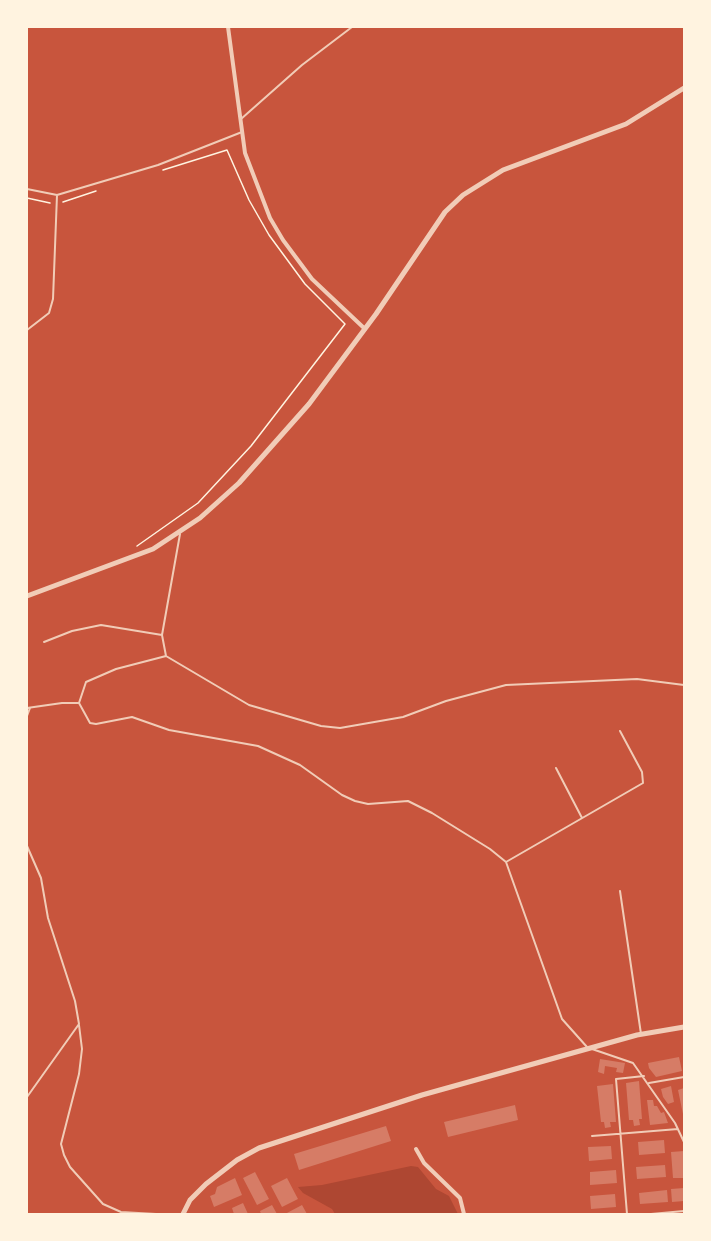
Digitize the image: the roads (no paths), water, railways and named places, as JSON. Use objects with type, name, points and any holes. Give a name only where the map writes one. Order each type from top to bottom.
[{"type":"street","points":[[228,27],[245,153],[257,188],[283,240],[312,279],[365,328]]},
{"type":"street","points":[[27,596],[153,549],[180,533],[239,483],[309,404],[445,212],[463,195],[503,170],[626,124],[684,88]]},
{"type":"street","points":[[183,1214],[190,1200],[206,1184],[237,1160],[259,1148],[422,1095],[641,1034],[684,1027]]},
{"type":"street","points":[[417,1149],[424,1163],[460,1198],[464,1214]]},
{"type":"lane","points":[[240,119],[302,65],[352,27]]},
{"type":"lane","points":[[27,189],[57,195],[158,165],[242,132]]},
{"type":"lane","points":[[27,330],[49,313],[53,299],[57,195]]},
{"type":"lane","points":[[166,656],[162,635],[180,533]]},
{"type":"lane","points":[[44,642],[72,631],[101,626],[162,635]]},
{"type":"lane","points":[[684,685],[637,679],[506,685],[446,701],[403,717],[340,728],[261,710],[166,656],[116,669],[86,682],[79,703],[90,723],[132,717],[169,730],[258,746],[300,765],[342,795],[368,804],[408,801],[490,849],[506,862],[562,1019],[588,1048],[633,1063],[650,1083],[684,1142]]},
{"type":"lane","points":[[27,716],[28,708],[79,703]]},
{"type":"lane","points":[[506,862],[643,783],[642,772],[620,731]]},
{"type":"lane","points":[[556,768],[582,818]]},
{"type":"lane","points":[[27,846],[41,878],[48,918],[75,1000],[79,1024],[81,1049],[79,1074],[63,1133],[61,1144],[64,1155],[70,1167],[103,1204],[121,1212],[156,1214]]},
{"type":"lane","points":[[620,891],[641,1034]]},
{"type":"lane","points":[[27,1097],[79,1024]]},
{"type":"lane","points":[[627,1214],[616,1079],[644,1076]]},
{"type":"lane","points":[[650,1083],[684,1077]]},
{"type":"lane","points":[[592,1136],[678,1129]]},
{"type":"lane","points":[[651,1214],[684,1211]]}]
